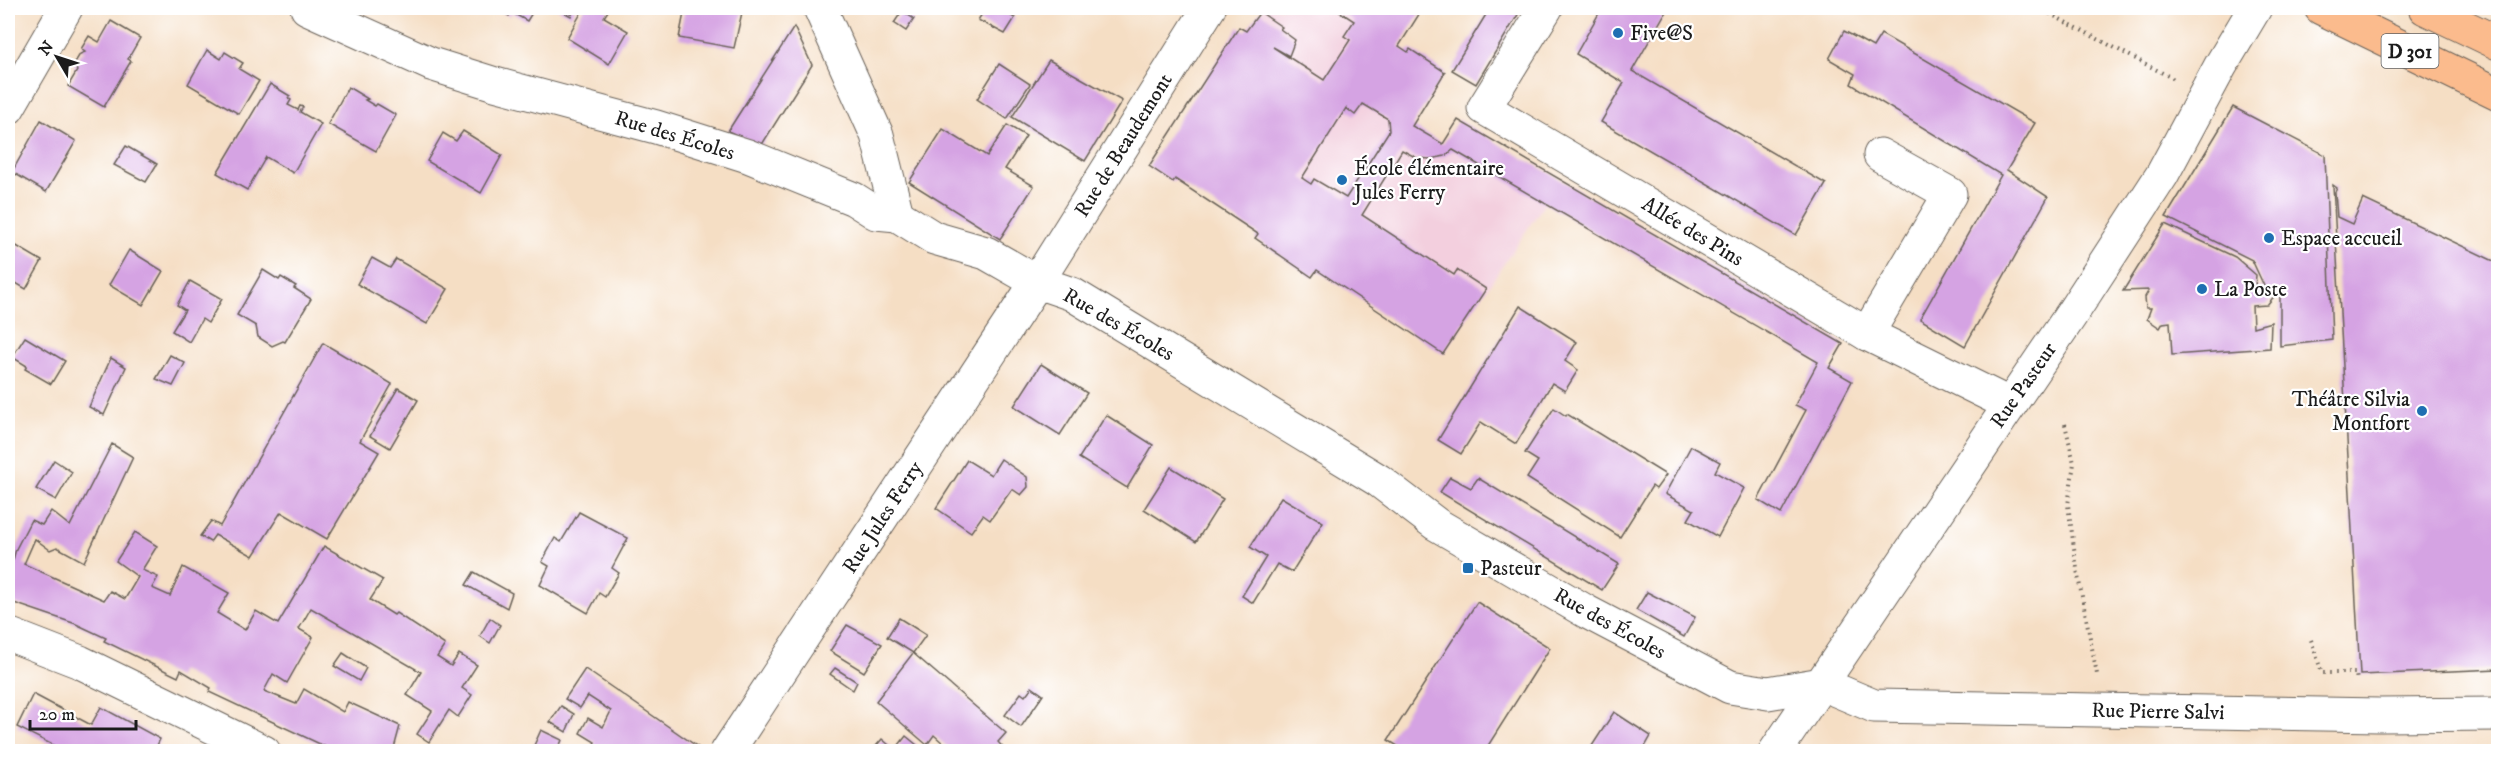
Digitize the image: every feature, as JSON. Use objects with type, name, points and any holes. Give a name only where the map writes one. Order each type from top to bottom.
[{"type":"highway","name":"D 301","points":[[2321,8],[2499,93]]},
{"type":"highway","name":"D 301","points":[[2425,8],[2499,43]]},
{"type":"street","points":[[8,108],[66,8]]},
{"type":"street","name":"Rue des Écoles","points":[[307,8],[431,64],[495,84],[656,127],[748,156],[854,199],[876,213],[897,215],[934,238],[986,254],[1037,282],[1072,294],[1378,480],[1436,524],[1587,612],[1730,687],[1768,693],[1822,684]]},
{"type":"street","points":[[820,8],[877,135],[897,215]]},
{"type":"street","name":"Rue de Beaudemont","points":[[1037,282],[1209,8]]},
{"type":"street","name":"Allée des Pins","points":[[1546,8],[1484,108],[1867,334],[2009,404]]},
{"type":"street","name":"Rue Pasteur","points":[[1775,752],[2071,315],[2162,175],[2221,65],[2255,8]]},
{"type":"street","points":[[1867,334],[1950,194],[1880,155]]},
{"type":"street","name":"Rue Jules Ferry","points":[[727,752],[1037,282]]},
{"type":"street","points":[[8,634],[80,662],[264,752]]},
{"type":"street","name":"Rue Pierre Salvi","points":[[1822,684],[1874,706],[2357,714],[2499,714]]},
{"type":"path","points":[[2039,8],[2205,95]]},
{"type":"path","points":[[2065,424],[2074,463],[2068,505],[2078,576],[2098,677]]},
{"type":"shaded area","name":"École élémentaire Jules Ferry","points":[[1263,8],[1423,8],[1399,46],[1408,52],[1410,49],[1445,72],[1412,126],[1545,203],[1443,354],[1317,270],[1312,277],[1255,238],[1258,234],[1175,179],[1173,182],[1149,166],[1239,27],[1246,31]]},
{"type":"building","points":[[495,8],[535,8],[527,21],[511,12],[509,16]]},
{"type":"building","points":[[556,8],[576,8],[571,16]]},
{"type":"building","points":[[584,8],[610,8],[604,17],[628,31],[609,64],[567,38]]},
{"type":"building","points":[[685,8],[743,8],[734,48],[679,38]]},
{"type":"building","points":[[986,8],[997,8],[1015,18],[1005,34],[978,20]]},
{"type":"building","name":"École élémentaire Jules Ferry","points":[[1334,8],[1423,8],[1399,46],[1408,52],[1410,49],[1445,72],[1412,126],[1443,144],[1458,120],[1843,344],[1829,368],[1852,381],[1781,514],[1758,500],[1806,410],[1795,405],[1818,362],[1453,150],[1445,156],[1431,159],[1417,158],[1402,150],[1362,215],[1454,275],[1457,270],[1486,289],[1443,354],[1317,270],[1312,277],[1255,238],[1258,234],[1175,179],[1173,182],[1149,166],[1239,27],[1246,31],[1260,12],[1282,27],[1280,29],[1295,40],[1289,56],[1273,47],[1324,80],[1350,40],[1344,36],[1354,21]],"holes":[[[1363,104],[1388,119],[1389,131],[1346,198],[1314,179],[1311,184],[1302,178],[1346,108],[1355,115]]]},
{"type":"building","points":[[1490,8],[1522,8],[1476,84],[1452,70]]},
{"type":"building","points":[[1602,8],[1668,8],[1632,71],[1826,184],[1796,235],[1601,122],[1624,83],[1576,54]]},
{"type":"building","points":[[902,11],[914,19],[906,31],[894,23]]},
{"type":"building","points":[[111,21],[140,38],[128,59],[131,61],[104,107],[68,86],[77,71],[74,64],[80,54],[85,52],[81,49],[89,36],[99,42]]},
{"type":"building","points":[[794,27],[812,65],[761,146],[728,131]]},
{"type":"building","points":[[1844,31],[1873,47],[1881,34],[2035,123],[2007,170],[2048,197],[1965,346],[1920,319],[2001,175],[1851,84],[1855,74],[1829,59]]},
{"type":"building","points":[[207,50],[221,59],[225,52],[243,63],[239,69],[259,81],[239,114],[188,84]]},
{"type":"building","points":[[1049,60],[1122,101],[1085,161],[1012,117]]},
{"type":"building","points":[[999,64],[1030,84],[1007,119],[977,99]]},
{"type":"building","points":[[270,84],[290,96],[288,98],[291,100],[288,105],[298,110],[300,106],[303,107],[300,112],[321,124],[293,173],[266,157],[247,190],[217,173]]},
{"type":"building","points":[[348,87],[375,106],[377,104],[396,115],[376,151],[328,124]]},
{"type":"building","name":"Espace accueil","points":[[2233,107],[2325,155],[2332,340],[2280,346],[2280,289],[2267,305],[2252,306],[2253,327],[2271,322],[2270,348],[2172,355],[2170,322],[2163,323],[2160,328],[2147,319],[2151,308],[2146,308],[2145,297],[2149,290],[2123,291],[2165,224],[2235,257],[2256,275],[2255,287],[2265,288],[2252,260],[2166,217]]},
{"type":"building","points":[[41,120],[76,141],[46,192],[12,172]]},
{"type":"building","points":[[1007,125],[1026,136],[1005,169],[1034,186],[1000,239],[909,182],[943,129],[987,156]]},
{"type":"building","points":[[463,131],[502,155],[481,193],[427,161],[443,133],[456,141]]},
{"type":"building","points":[[126,146],[157,164],[146,182],[114,165]]},
{"type":"building","name":"Théâtre Silvia Montfort","points":[[2333,185],[2337,188],[2335,192],[2337,217],[2352,224],[2363,199],[2498,263],[2498,669],[2360,675]]},
{"type":"building","points":[[8,241],[42,261],[26,289],[9,279],[8,281]]},
{"type":"building","points":[[129,250],[163,271],[143,305],[109,285]]},
{"type":"building","points":[[372,258],[390,268],[396,259],[448,289],[427,324],[357,284]]},
{"type":"building","points":[[263,270],[279,280],[281,277],[296,286],[294,288],[311,299],[285,342],[272,346],[258,337],[256,326],[237,315]]},
{"type":"building","points":[[190,281],[222,299],[208,323],[202,319],[189,342],[172,331],[185,310],[177,305]]},
{"type":"building","points":[[1520,306],[1577,342],[1565,361],[1578,370],[1565,391],[1552,383],[1516,444],[1481,422],[1461,454],[1438,440]]},
{"type":"building","points":[[25,337],[65,361],[51,384],[25,369],[27,366],[12,357]]},
{"type":"building","points":[[323,343],[392,384],[360,441],[379,452],[327,539],[281,512],[253,556],[215,535],[210,542],[200,536],[211,521],[220,526]]},
{"type":"building","points":[[170,355],[185,363],[173,386],[156,379]]},
{"type":"building","points":[[111,358],[126,367],[104,415],[89,407]]},
{"type":"building","points":[[1041,364],[1087,393],[1060,435],[1014,406]]},
{"type":"building","points":[[398,388],[418,400],[390,448],[370,436]]},
{"type":"building","points":[[1554,408],[1666,475],[1656,489],[1652,486],[1620,537],[1527,478],[1538,461],[1525,453]]},
{"type":"building","points":[[1106,415],[1153,445],[1127,488],[1079,458]]},
{"type":"building","points":[[112,444],[133,457],[84,562],[57,547],[50,550],[35,539],[24,564],[104,600],[110,591],[125,599],[138,577],[116,561],[135,532],[157,546],[142,570],[158,577],[152,588],[170,596],[183,567],[229,593],[217,613],[245,630],[256,611],[278,624],[324,546],[383,580],[370,600],[394,615],[396,613],[445,645],[437,657],[451,666],[459,654],[477,665],[462,688],[472,695],[458,717],[449,710],[429,742],[417,734],[432,711],[407,695],[421,672],[311,608],[299,629],[313,637],[287,683],[273,674],[264,691],[296,704],[304,689],[343,712],[348,702],[400,726],[393,752],[337,752],[209,692],[211,688],[181,670],[178,677],[104,641],[106,638],[76,624],[8,601],[8,558],[13,560],[31,520],[42,525],[51,511],[70,526]]},
{"type":"building","points":[[1691,446],[1720,462],[1715,472],[1744,488],[1718,537],[1688,520],[1694,510],[1665,494]]},
{"type":"building","points":[[1001,459],[1027,477],[1028,487],[1021,495],[1012,489],[990,520],[983,515],[971,532],[936,508],[967,460],[991,475]]},
{"type":"building","points":[[54,460],[72,472],[56,500],[36,489]]},
{"type":"building","points":[[1171,467],[1223,499],[1196,542],[1144,509]]},
{"type":"building","points":[[1450,477],[1471,488],[1478,478],[1619,564],[1602,590],[1440,492]]},
{"type":"building","points":[[1281,497],[1323,522],[1292,572],[1277,564],[1253,603],[1242,596],[1266,557],[1250,547]]},
{"type":"building","points":[[579,512],[628,538],[612,568],[619,573],[605,597],[599,593],[588,613],[540,585],[549,566],[542,562],[555,538],[561,542]]},
{"type":"building","points":[[474,572],[512,593],[507,608],[466,585]]},
{"type":"building","points":[[1647,592],[1695,617],[1684,637],[1636,610]]},
{"type":"building","points":[[1477,602],[1550,648],[1484,752],[1407,752],[1388,740]]},
{"type":"building","points":[[490,618],[500,625],[490,643],[480,636]]},
{"type":"building","points":[[899,618],[926,635],[913,653],[887,637]]},
{"type":"building","points":[[847,625],[882,644],[864,672],[830,651]]},
{"type":"building","points":[[343,653],[366,668],[359,681],[334,666]]},
{"type":"building","points":[[913,653],[1006,733],[998,742],[1007,752],[953,752],[934,735],[927,745],[876,701]]},
{"type":"building","points":[[835,668],[857,682],[853,690],[830,674]]},
{"type":"building","points":[[585,669],[705,752],[591,752],[595,742],[580,733],[588,718],[603,727],[611,711],[588,696],[580,708],[565,699]]},
{"type":"building","points":[[1032,687],[1043,695],[1021,727],[1005,715],[1021,693],[1025,696]]},
{"type":"building","points":[[33,694],[91,725],[101,707],[160,739],[154,752],[50,752],[53,745],[17,727]]},
{"type":"building","points":[[561,706],[574,714],[566,732],[550,722]]},
{"type":"building","points":[[1614,712],[1651,736],[1642,752],[1588,752]]},
{"type":"building","points":[[541,730],[562,740],[557,752],[531,752]]},
{"type":"building","points":[[906,736],[923,750],[922,752],[871,752],[882,739],[895,750]]},
{"type":"place","name":"Five@S","points":[[1618,33]]},
{"type":"place","name":"École élémentaire Jules Ferry","points":[[1342,180]]},
{"type":"place","name":"Espace accueil","points":[[2269,238]]},
{"type":"place","name":"La Poste","points":[[2202,289]]},
{"type":"place","name":"Théâtre Silvia Montfort","points":[[2422,411]]},
{"type":"place","name":"Pasteur","points":[[1468,568]]}]
